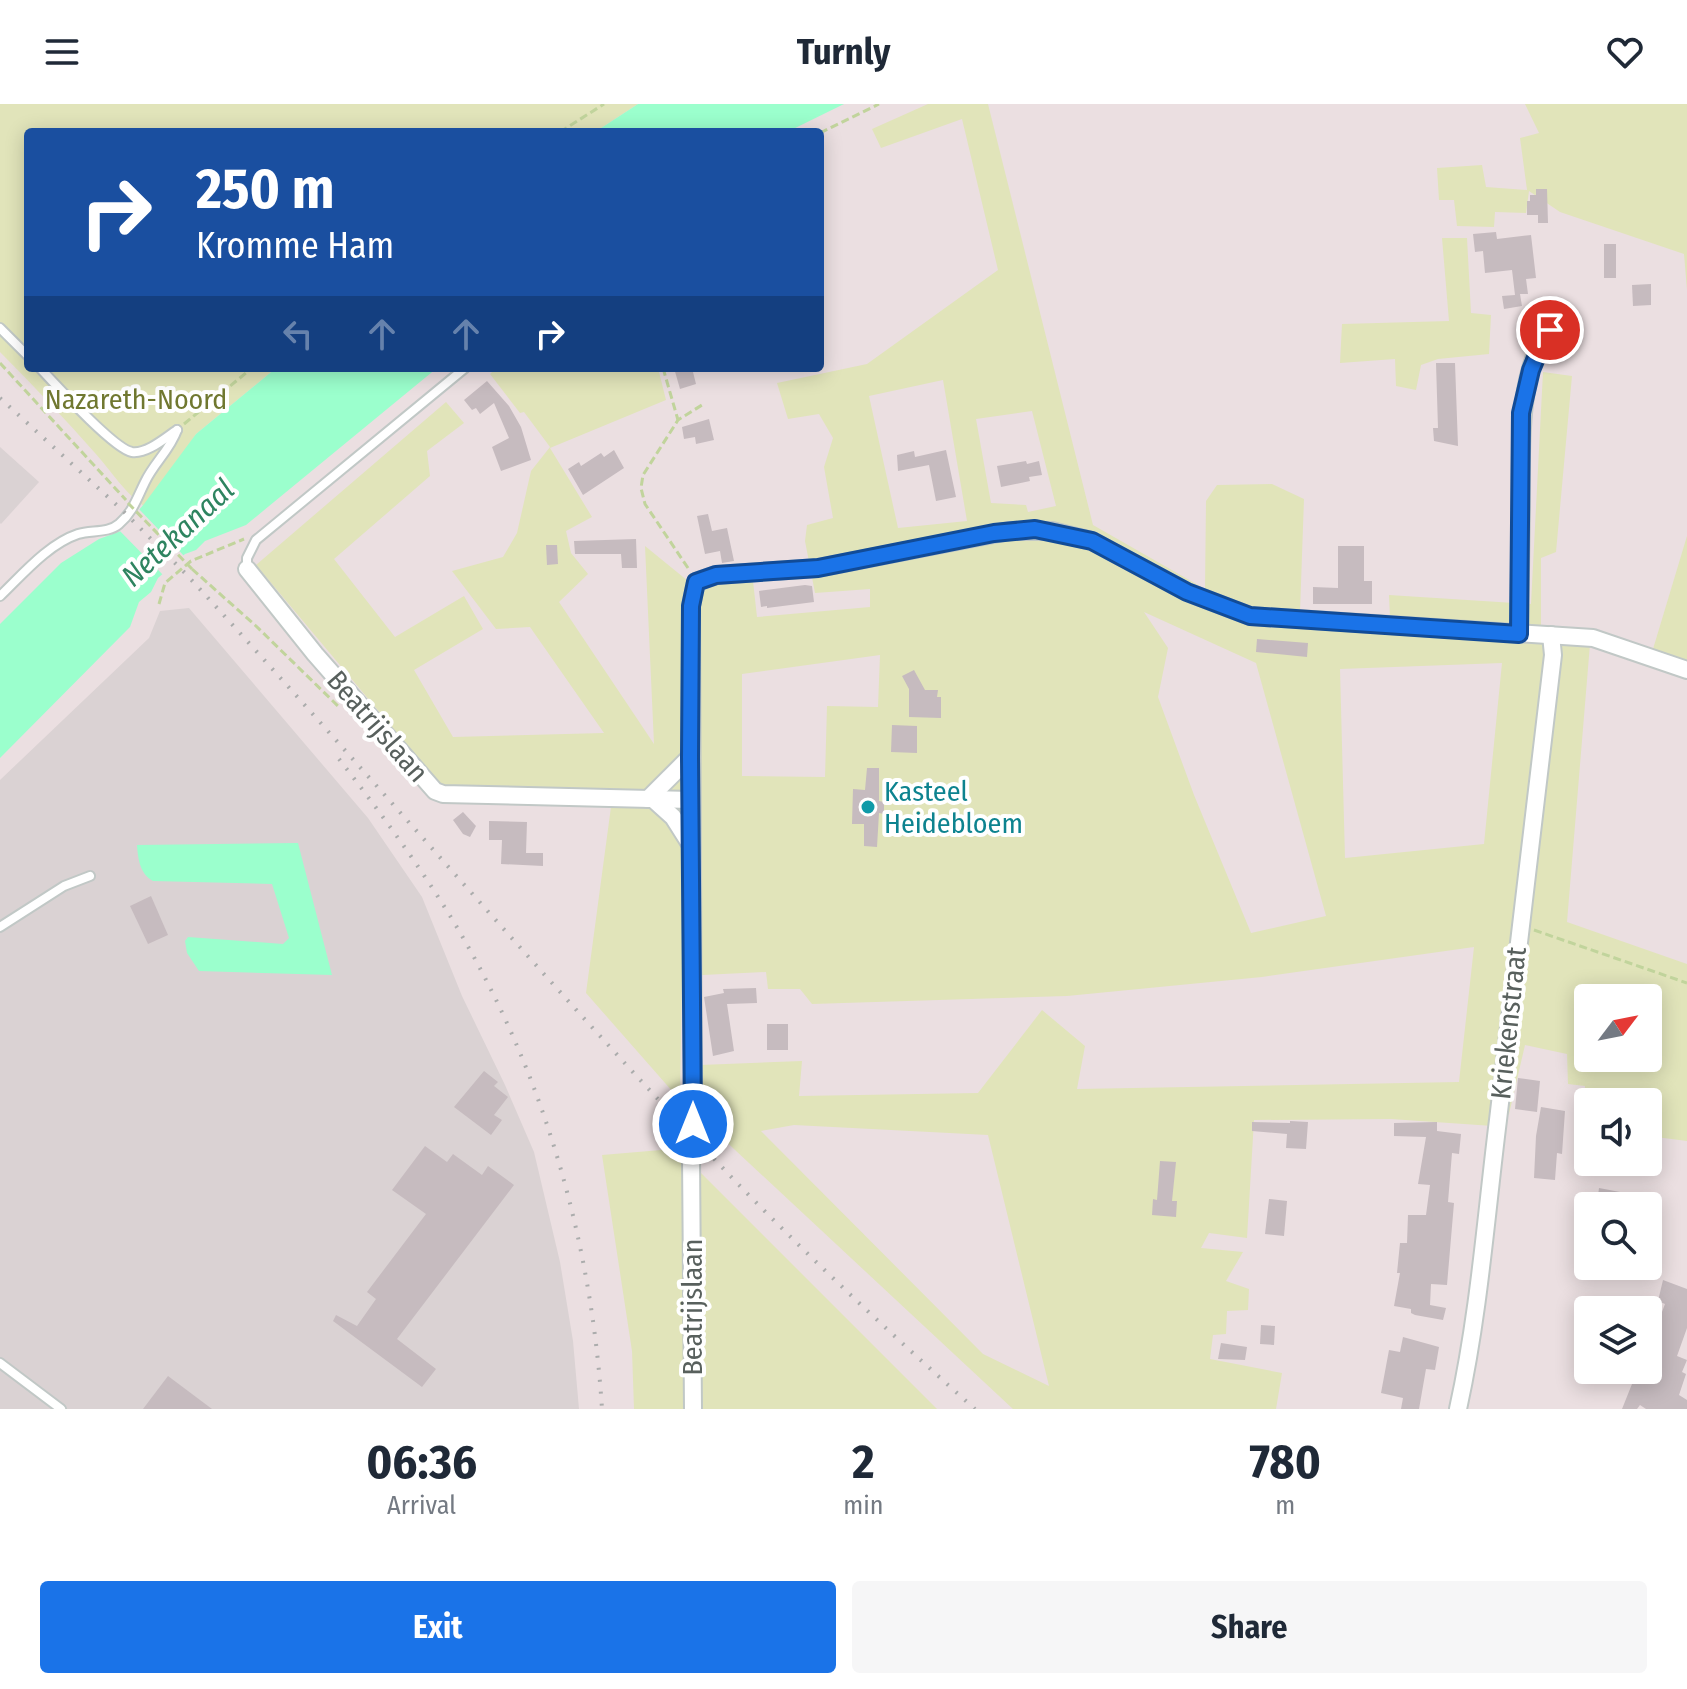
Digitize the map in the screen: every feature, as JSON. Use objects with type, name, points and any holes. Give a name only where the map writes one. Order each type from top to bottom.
[{"type":"street","points":[[1519,634],[1521,413],[1531,370],[1550,330]]},
{"type":"street","points":[[693,1124],[690,757],[691,606],[696,582],[716,575],[818,568],[999,532],[1035,529],[1092,541],[1187,592],[1250,616],[1593,638],[1687,670]]},
{"type":"street","name":"Beatrijslaan","points":[[247,569],[315,654],[435,791],[443,794],[691,800]]},
{"type":"street","name":"Kriekenstraat","points":[[1458,1409],[1467,1371],[1479,1277],[1553,655],[1551,635]]},
{"type":"street","points":[[690,757],[650,799],[673,817],[692,847]]},
{"type":"street","name":"Beatrijslaan","points":[[691,1157],[693,1409]]},
{"type":"lane","points":[[0,328],[24,352]]},
{"type":"lane","points":[[44,372],[116,443],[132,452],[148,449],[177,430]]},
{"type":"lane","points":[[247,569],[247,558],[256,540],[460,372]]},
{"type":"lane","points":[[0,596],[35,562],[57,546],[77,535],[117,526],[138,503],[145,481],[172,445],[177,430]]},
{"type":"lane","points":[[0,927],[64,886],[90,876]]},
{"type":"lane","points":[[0,1363],[61,1409]]},
{"type":"path","points":[[566,128],[604,104]]},
{"type":"path","points":[[824,131],[879,104]]},
{"type":"path","points":[[0,363],[92,461],[106,482],[209,586],[256,626],[345,713]]},
{"type":"path","points":[[177,430],[247,372]]},
{"type":"path","points":[[664,372],[678,420]]},
{"type":"path","points":[[696,582],[645,504],[641,488],[643,475],[678,420],[702,405]]},
{"type":"path","points":[[159,604],[165,583],[191,561],[218,552],[240,539],[256,540]]},
{"type":"path","points":[[1519,924],[1687,983]]},
{"type":"shaded area","points":[[0,447],[39,482],[1,524],[0,523]]},
{"type":"shaded area","points":[[189,608],[368,818],[422,897],[462,996],[534,1152],[560,1262],[573,1341],[579,1409],[0,1409],[0,780],[149,638],[160,611]]},
{"type":"green space","name":"Nazareth-Noord","points":[[0,104],[638,104],[601,128],[24,128],[24,372],[271,372],[196,434],[147,508],[125,489],[0,352]]},
{"type":"green space","points":[[928,104],[988,104],[1093,525],[1205,589],[1206,501],[1217,485],[1272,484],[1304,499],[1300,612],[1390,618],[1389,595],[1531,604],[1543,372],[1572,376],[1556,552],[1541,558],[1541,639],[1590,644],[1567,922],[1687,964],[1687,1141],[1662,1138],[1662,1088],[1585,1088],[1568,1084],[1567,1054],[1525,1045],[1509,1114],[1493,1126],[1391,1119],[1254,1120],[1247,1238],[1209,1233],[1201,1248],[1243,1252],[1226,1281],[1249,1289],[1248,1310],[1227,1311],[1226,1334],[1213,1335],[1210,1359],[1282,1373],[1276,1409],[1013,1409],[704,1121],[700,1065],[802,1061],[799,1096],[978,1093],[1042,1010],[1085,1046],[1077,1089],[1459,1082],[1474,947],[1262,977],[1067,996],[812,1004],[800,989],[768,989],[766,972],[682,976],[680,1100],[586,993],[613,792],[443,788],[256,565],[446,402],[464,423],[427,451],[430,476],[334,559],[395,637],[464,596],[483,629],[414,670],[453,737],[604,733],[530,627],[496,629],[452,571],[503,557],[517,533],[531,471],[550,447],[524,412],[520,413],[490,374],[492,372],[659,372],[666,400],[550,448],[592,517],[566,531],[571,553],[588,574],[559,602],[654,744],[645,546],[688,581],[753,581],[757,617],[870,607],[870,589],[815,593],[805,541],[807,525],[833,518],[824,467],[833,438],[819,414],[788,419],[777,383],[867,364],[998,270],[962,119],[881,148],[872,129]],"holes":[[[943,380],[967,521],[898,528],[869,396]],[[1032,411],[1056,506],[1028,512],[1026,505],[991,503],[976,419]],[[1144,612],[1256,663],[1326,916],[1251,933],[1194,795],[1158,697],[1168,648]],[[880,655],[878,707],[827,706],[825,777],[742,776],[742,674]],[[1502,663],[1484,844],[1345,858],[1340,669]],[[794,1125],[988,1135],[1049,1386],[983,1354],[761,1131]]]},
{"type":"green space","points":[[1525,104],[1687,104],[1687,290],[1684,254],[1560,212],[1529,191],[1526,213],[1495,212],[1494,227],[1457,226],[1454,200],[1439,200],[1437,168],[1482,165],[1486,187],[1527,190],[1520,138],[1539,133]]},
{"type":"green space","points":[[1442,238],[1467,238],[1471,313],[1491,315],[1489,354],[1438,359],[1421,365],[1416,390],[1396,386],[1395,359],[1340,363],[1342,324],[1449,321]]},
{"type":"green space","points":[[1687,536],[1687,660],[1653,649]]},
{"type":"green space","points":[[673,1149],[697,1183],[700,1172],[937,1409],[634,1409],[632,1351],[602,1155]]},
{"type":"water","points":[[638,104],[844,104],[795,128],[601,128]]},
{"type":"water","name":"Netekanaal","points":[[271,372],[432,372],[246,525],[205,541],[158,578],[151,592],[139,602],[130,627],[0,758],[0,624],[61,563],[99,539],[121,531],[196,434]]},
{"type":"water","points":[[298,843],[332,975],[199,971],[187,953],[185,941],[188,937],[283,944],[289,938],[272,884],[153,881],[142,870],[137,845]]},
{"type":"pier","points":[[137,507],[186,558],[165,577],[117,528]]},
{"type":"building","points":[[1536,189],[1547,189],[1548,223],[1538,223],[1538,215],[1527,215],[1527,201],[1530,201],[1530,195],[1536,195]]},
{"type":"building","points":[[1496,232],[1497,239],[1531,235],[1536,278],[1526,279],[1528,294],[1520,294],[1522,306],[1504,309],[1502,296],[1515,295],[1512,270],[1485,273],[1483,251],[1475,252],[1473,234]]},
{"type":"building","points":[[1604,244],[1616,244],[1616,278],[1604,278]]},
{"type":"building","points":[[1651,284],[1651,305],[1633,306],[1632,285]]},
{"type":"building","points":[[1436,363],[1455,363],[1458,446],[1434,441],[1433,428],[1438,428]]},
{"type":"building","points":[[675,372],[693,372],[696,384],[680,389]]},
{"type":"building","points":[[487,381],[509,406],[521,427],[531,460],[501,471],[492,447],[509,438],[494,403],[480,414],[464,400]]},
{"type":"building","points":[[709,419],[714,440],[696,444],[695,437],[684,439],[682,427]]},
{"type":"building","points":[[614,450],[624,468],[583,495],[568,469],[579,462],[581,466],[601,453],[604,457]]},
{"type":"building","points":[[946,450],[956,497],[936,501],[929,465],[898,471],[897,455],[914,451],[915,457]]},
{"type":"building","points":[[1026,461],[1027,464],[1039,461],[1042,475],[1001,487],[997,466]]},
{"type":"building","points":[[708,514],[712,531],[727,528],[734,561],[722,563],[720,551],[705,554],[697,516]]},
{"type":"building","points":[[636,539],[637,568],[622,568],[621,554],[575,554],[574,541]]},
{"type":"building","points":[[546,545],[557,545],[558,564],[547,565]]},
{"type":"building","points":[[1338,546],[1364,546],[1364,581],[1372,581],[1372,604],[1313,604],[1313,587],[1338,588]]},
{"type":"building","points":[[812,586],[814,602],[761,607],[759,591]]},
{"type":"building","points":[[1257,639],[1308,643],[1307,657],[1256,652]]},
{"type":"building","points":[[914,670],[925,690],[938,690],[941,718],[909,717],[909,689],[902,676]]},
{"type":"building","points":[[892,725],[917,726],[917,753],[891,752]]},
{"type":"building","name":"Kasteel Heidebloem","points":[[867,768],[879,768],[879,801],[884,802],[884,814],[879,813],[877,847],[864,846],[864,824],[852,824],[853,789],[865,790]]},
{"type":"building","points":[[463,812],[476,826],[470,837],[463,834],[453,820]]},
{"type":"building","points":[[489,821],[527,822],[526,853],[543,853],[543,866],[501,864],[502,840],[489,840]]},
{"type":"building","points":[[151,896],[168,935],[148,944],[130,906]]},
{"type":"building","points":[[756,988],[757,1003],[727,1004],[734,1051],[713,1056],[704,997],[724,993],[723,989]]},
{"type":"building","points":[[767,1024],[788,1024],[788,1050],[767,1050]]},
{"type":"building","points":[[484,1071],[498,1082],[494,1086],[508,1097],[494,1115],[502,1120],[491,1135],[454,1107]]},
{"type":"building","points":[[1518,1078],[1540,1081],[1537,1112],[1515,1109]]},
{"type":"building","points":[[1541,1107],[1565,1111],[1562,1154],[1557,1153],[1555,1180],[1534,1178]]},
{"type":"building","points":[[1252,1122],[1308,1122],[1306,1149],[1286,1148],[1287,1134],[1252,1131]]},
{"type":"building","points":[[1437,1122],[1437,1131],[1461,1134],[1459,1154],[1452,1153],[1448,1202],[1454,1203],[1447,1285],[1431,1284],[1430,1305],[1446,1308],[1443,1320],[1415,1315],[1411,1309],[1394,1306],[1400,1273],[1397,1273],[1400,1243],[1407,1243],[1408,1215],[1426,1215],[1430,1185],[1418,1184],[1426,1137],[1394,1136],[1394,1123]]},
{"type":"building","points":[[425,1146],[447,1162],[453,1154],[482,1175],[488,1166],[514,1185],[397,1339],[436,1369],[422,1387],[333,1321],[336,1315],[357,1326],[376,1299],[367,1292],[426,1214],[392,1190]]},
{"type":"building","points":[[1160,1161],[1176,1162],[1172,1201],[1177,1201],[1176,1217],[1152,1215],[1153,1199],[1157,1200]]},
{"type":"building","points":[[1599,1188],[1620,1192],[1598,1192]]},
{"type":"building","points":[[1269,1199],[1287,1201],[1284,1236],[1265,1234]]},
{"type":"building","points":[[1663,1280],[1687,1289],[1687,1328],[1677,1356],[1687,1360],[1679,1395],[1687,1400],[1687,1409],[1646,1409],[1640,1405],[1637,1409],[1622,1409],[1632,1384],[1662,1384],[1662,1312],[1665,1304],[1659,1296]]},
{"type":"building","points":[[1261,1325],[1275,1326],[1274,1345],[1260,1344]]},
{"type":"building","points":[[1403,1337],[1439,1347],[1435,1370],[1426,1369],[1419,1409],[1401,1409],[1403,1398],[1381,1393],[1389,1350],[1400,1352]]},
{"type":"building","points":[[1221,1343],[1247,1347],[1245,1360],[1218,1359]]},
{"type":"building","points":[[168,1376],[212,1409],[143,1409]]},
{"type":"tunnel","points":[[691,1157],[693,1124]]},
{"type":"railway","points":[[0,398],[121,509],[186,574],[598,1034],[738,1184],[855,1299],[975,1409]]},
{"type":"railway","points":[[339,759],[442,902],[514,1038],[537,1097],[574,1219],[587,1282],[602,1409]]},
{"type":"place","name":"Kasteel Heidebloem","points":[[868,807]]},
{"type":"route","points":[[693,1124],[690,757],[691,606],[696,582],[707,576],[818,568],[994,533],[1035,529],[1092,541],[1187,592],[1250,616],[1288,621],[1519,634],[1521,413],[1531,370],[1550,330]]}]
